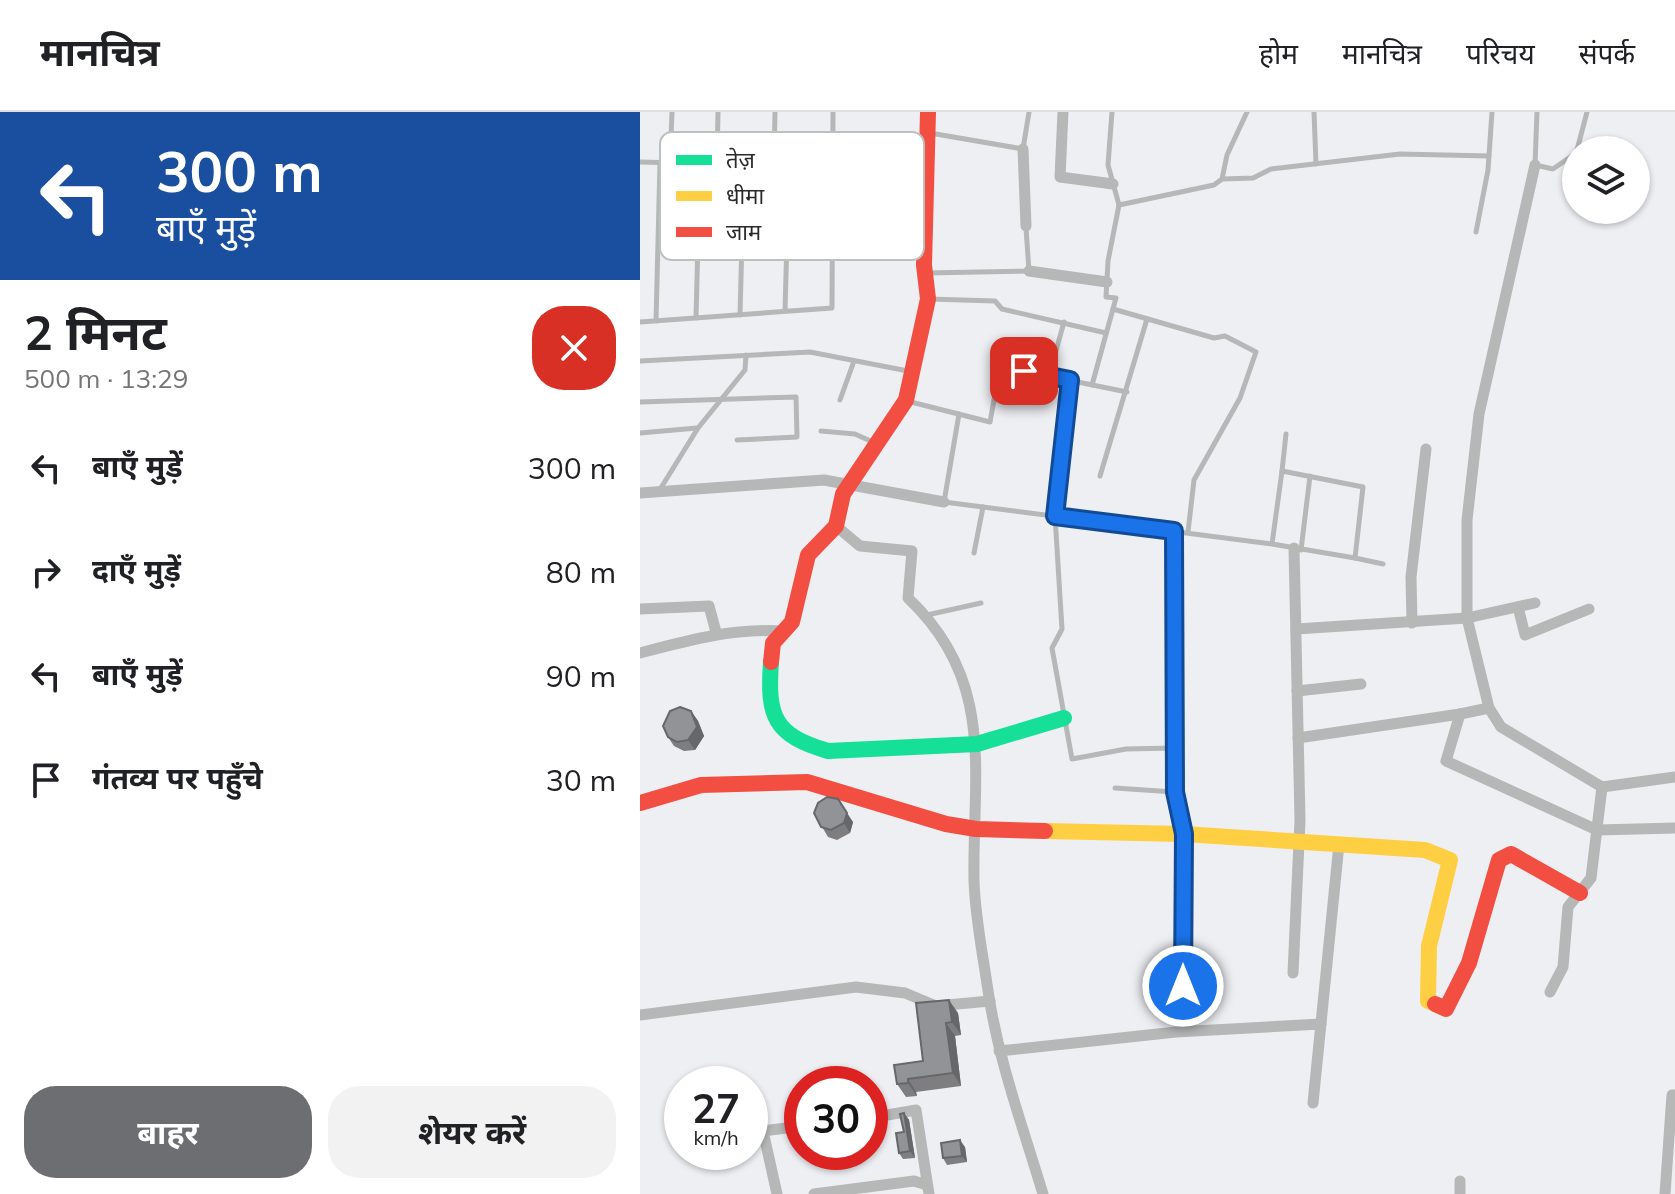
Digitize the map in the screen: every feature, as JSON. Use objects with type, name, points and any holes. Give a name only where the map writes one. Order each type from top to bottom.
[{"type":"street","points":[[928,112],[925,273],[928,299],[906,400],[843,494],[836,526],[808,555],[792,622],[773,643],[769,689],[774,720],[780,729],[828,751],[977,744],[1064,718]]},
{"type":"street","points":[[1063,112],[1060,177],[1113,184]]},
{"type":"street","points":[[1023,149],[1026,226]]},
{"type":"street","points":[[1535,165],[1479,414],[1467,520],[1467,618],[1489,708],[1508,734],[1602,787],[1675,777]]},
{"type":"street","points":[[1029,271],[1107,282]]},
{"type":"street","points":[[1412,623],[1411,577],[1426,449]]},
{"type":"street","points":[[640,493],[824,480],[850,482],[944,502]]},
{"type":"street","points":[[836,526],[860,546],[912,551],[908,598],[927,615],[947,644],[966,689],[977,744],[974,883],[990,1001],[1004,1077],[1043,1194]]},
{"type":"street","points":[[1174,531],[1175,792],[1184,834],[1183,986]]},
{"type":"street","points":[[1293,973],[1300,841],[1297,549]]},
{"type":"street","points":[[1296,629],[1467,618],[1535,603]]},
{"type":"street","points":[[640,609],[709,606],[716,632]]},
{"type":"street","points":[[1518,607],[1525,635],[1589,609]]},
{"type":"street","points":[[640,653],[716,632],[746,629],[784,631]]},
{"type":"street","points":[[1297,691],[1361,684]]},
{"type":"street","points":[[1298,738],[1489,708]]},
{"type":"street","points":[[1460,714],[1446,761],[1597,830],[1675,828]]},
{"type":"street","points":[[640,803],[701,785],[807,782],[946,824],[976,829],[1184,834],[1425,850],[1450,860],[1425,962],[1428,1001],[1446,1009],[1455,1002],[1464,979],[1499,860],[1511,854],[1580,893]]},
{"type":"street","points":[[1550,992],[1563,967],[1568,907],[1591,878],[1602,787]]},
{"type":"street","points":[[1313,1103],[1339,844]]},
{"type":"street","points":[[640,1015],[856,987],[905,993],[936,1006],[990,1001]]},
{"type":"street","points":[[999,1051],[1176,1032],[1321,1024]]},
{"type":"street","points":[[1665,1194],[1671,1167],[1672,1095],[1675,1095]]},
{"type":"street","points":[[888,1115],[916,1110],[928,1189]]},
{"type":"street","points":[[777,1194],[763,1131],[784,1128]]},
{"type":"street","points":[[814,1194],[914,1181],[928,1189]]},
{"type":"lane","points":[[671,132],[672,112]]},
{"type":"lane","points":[[718,112],[718,132]]},
{"type":"lane","points":[[775,112],[775,132]]},
{"type":"lane","points":[[927,133],[1023,149],[1029,112]]},
{"type":"lane","points":[[1092,385],[1116,298],[1106,297],[1119,205],[1107,144],[1112,112]]},
{"type":"lane","points":[[1222,179],[1227,155],[1247,112]]},
{"type":"lane","points":[[1314,112],[1316,164]]},
{"type":"lane","points":[[1476,232],[1489,156],[1492,112]]},
{"type":"lane","points":[[1537,112],[1535,165],[1553,169],[1562,162]]},
{"type":"lane","points":[[1580,136],[1587,112]]},
{"type":"lane","points":[[1119,205],[1214,185],[1222,179],[1253,178],[1271,169],[1400,154],[1489,156]]},
{"type":"lane","points":[[640,162],[660,163],[656,321]]},
{"type":"lane","points":[[925,273],[1029,271],[1026,226]]},
{"type":"lane","points":[[696,318],[698,260]]},
{"type":"lane","points":[[740,315],[741,260]]},
{"type":"lane","points":[[785,311],[786,260]]},
{"type":"lane","points":[[640,322],[832,308],[832,260]]},
{"type":"lane","points":[[928,299],[995,301],[1002,309],[1106,333]]},
{"type":"lane","points":[[1113,309],[1214,338],[1225,336],[1256,352],[1240,398],[1194,480],[1188,533]]},
{"type":"lane","points":[[1100,476],[1147,319]]},
{"type":"lane","points":[[1049,376],[1064,322]]},
{"type":"lane","points":[[906,400],[990,422],[1005,340]]},
{"type":"lane","points":[[640,361],[810,352],[913,372]]},
{"type":"lane","points":[[659,491],[698,428],[745,370],[746,355]]},
{"type":"lane","points":[[840,400],[854,361]]},
{"type":"lane","points":[[999,366],[1127,392]]},
{"type":"lane","points":[[1070,380],[1055,516],[1062,629],[1052,648],[1072,759],[1126,749],[1175,748]]},
{"type":"lane","points":[[640,402],[796,397],[797,437],[737,440]]},
{"type":"lane","points":[[959,414],[944,502],[1272,544],[1383,564]]},
{"type":"lane","points":[[640,433],[698,428]]},
{"type":"lane","points":[[821,431],[855,434],[876,444]]},
{"type":"lane","points":[[1272,544],[1286,434]]},
{"type":"lane","points":[[1282,471],[1363,487],[1355,558]]},
{"type":"lane","points":[[1297,549],[1310,476]]},
{"type":"lane","points":[[974,553],[983,507]]},
{"type":"lane","points":[[927,615],[981,603]]},
{"type":"lane","points":[[1115,788],[1175,792]]},
{"type":"building","points":[[680,707],[691,711],[697,727],[688,740],[677,742],[668,737],[663,726],[670,711]]},
{"type":"building","points":[[827,797],[838,799],[847,813],[844,823],[831,830],[821,827],[814,813],[818,803]]},
{"type":"building","points":[[949,1000],[952,1022],[946,1023],[953,1073],[908,1079],[908,1083],[897,1084],[894,1065],[923,1061],[916,1003]]},
{"type":"building","points":[[904,1113],[910,1151],[899,1153],[896,1133],[904,1132],[900,1114]]},
{"type":"building","points":[[960,1140],[962,1156],[943,1158],[941,1143]]},
{"type":"traffic: fast","points":[[771,662],[771,697],[778,721],[796,738],[828,751],[977,744],[1064,718]]},
{"type":"traffic: slow","points":[[1045,831],[1184,834],[1425,850],[1450,860],[1429,946],[1428,1001],[1435,1004]]},
{"type":"traffic: jam","points":[[771,662],[773,643],[792,622],[808,555],[836,526],[843,494],[906,400],[928,299],[924,265],[928,112]]},
{"type":"traffic: jam","points":[[640,803],[701,785],[807,782],[946,824],[976,829],[1045,831]]},
{"type":"traffic: jam","points":[[1435,1004],[1446,1009],[1469,963],[1499,860],[1511,854],[1580,893]]},
{"type":"route","points":[[1024,371],[1070,380],[1055,516],[1174,531],[1175,792],[1184,834],[1183,986]]}]
